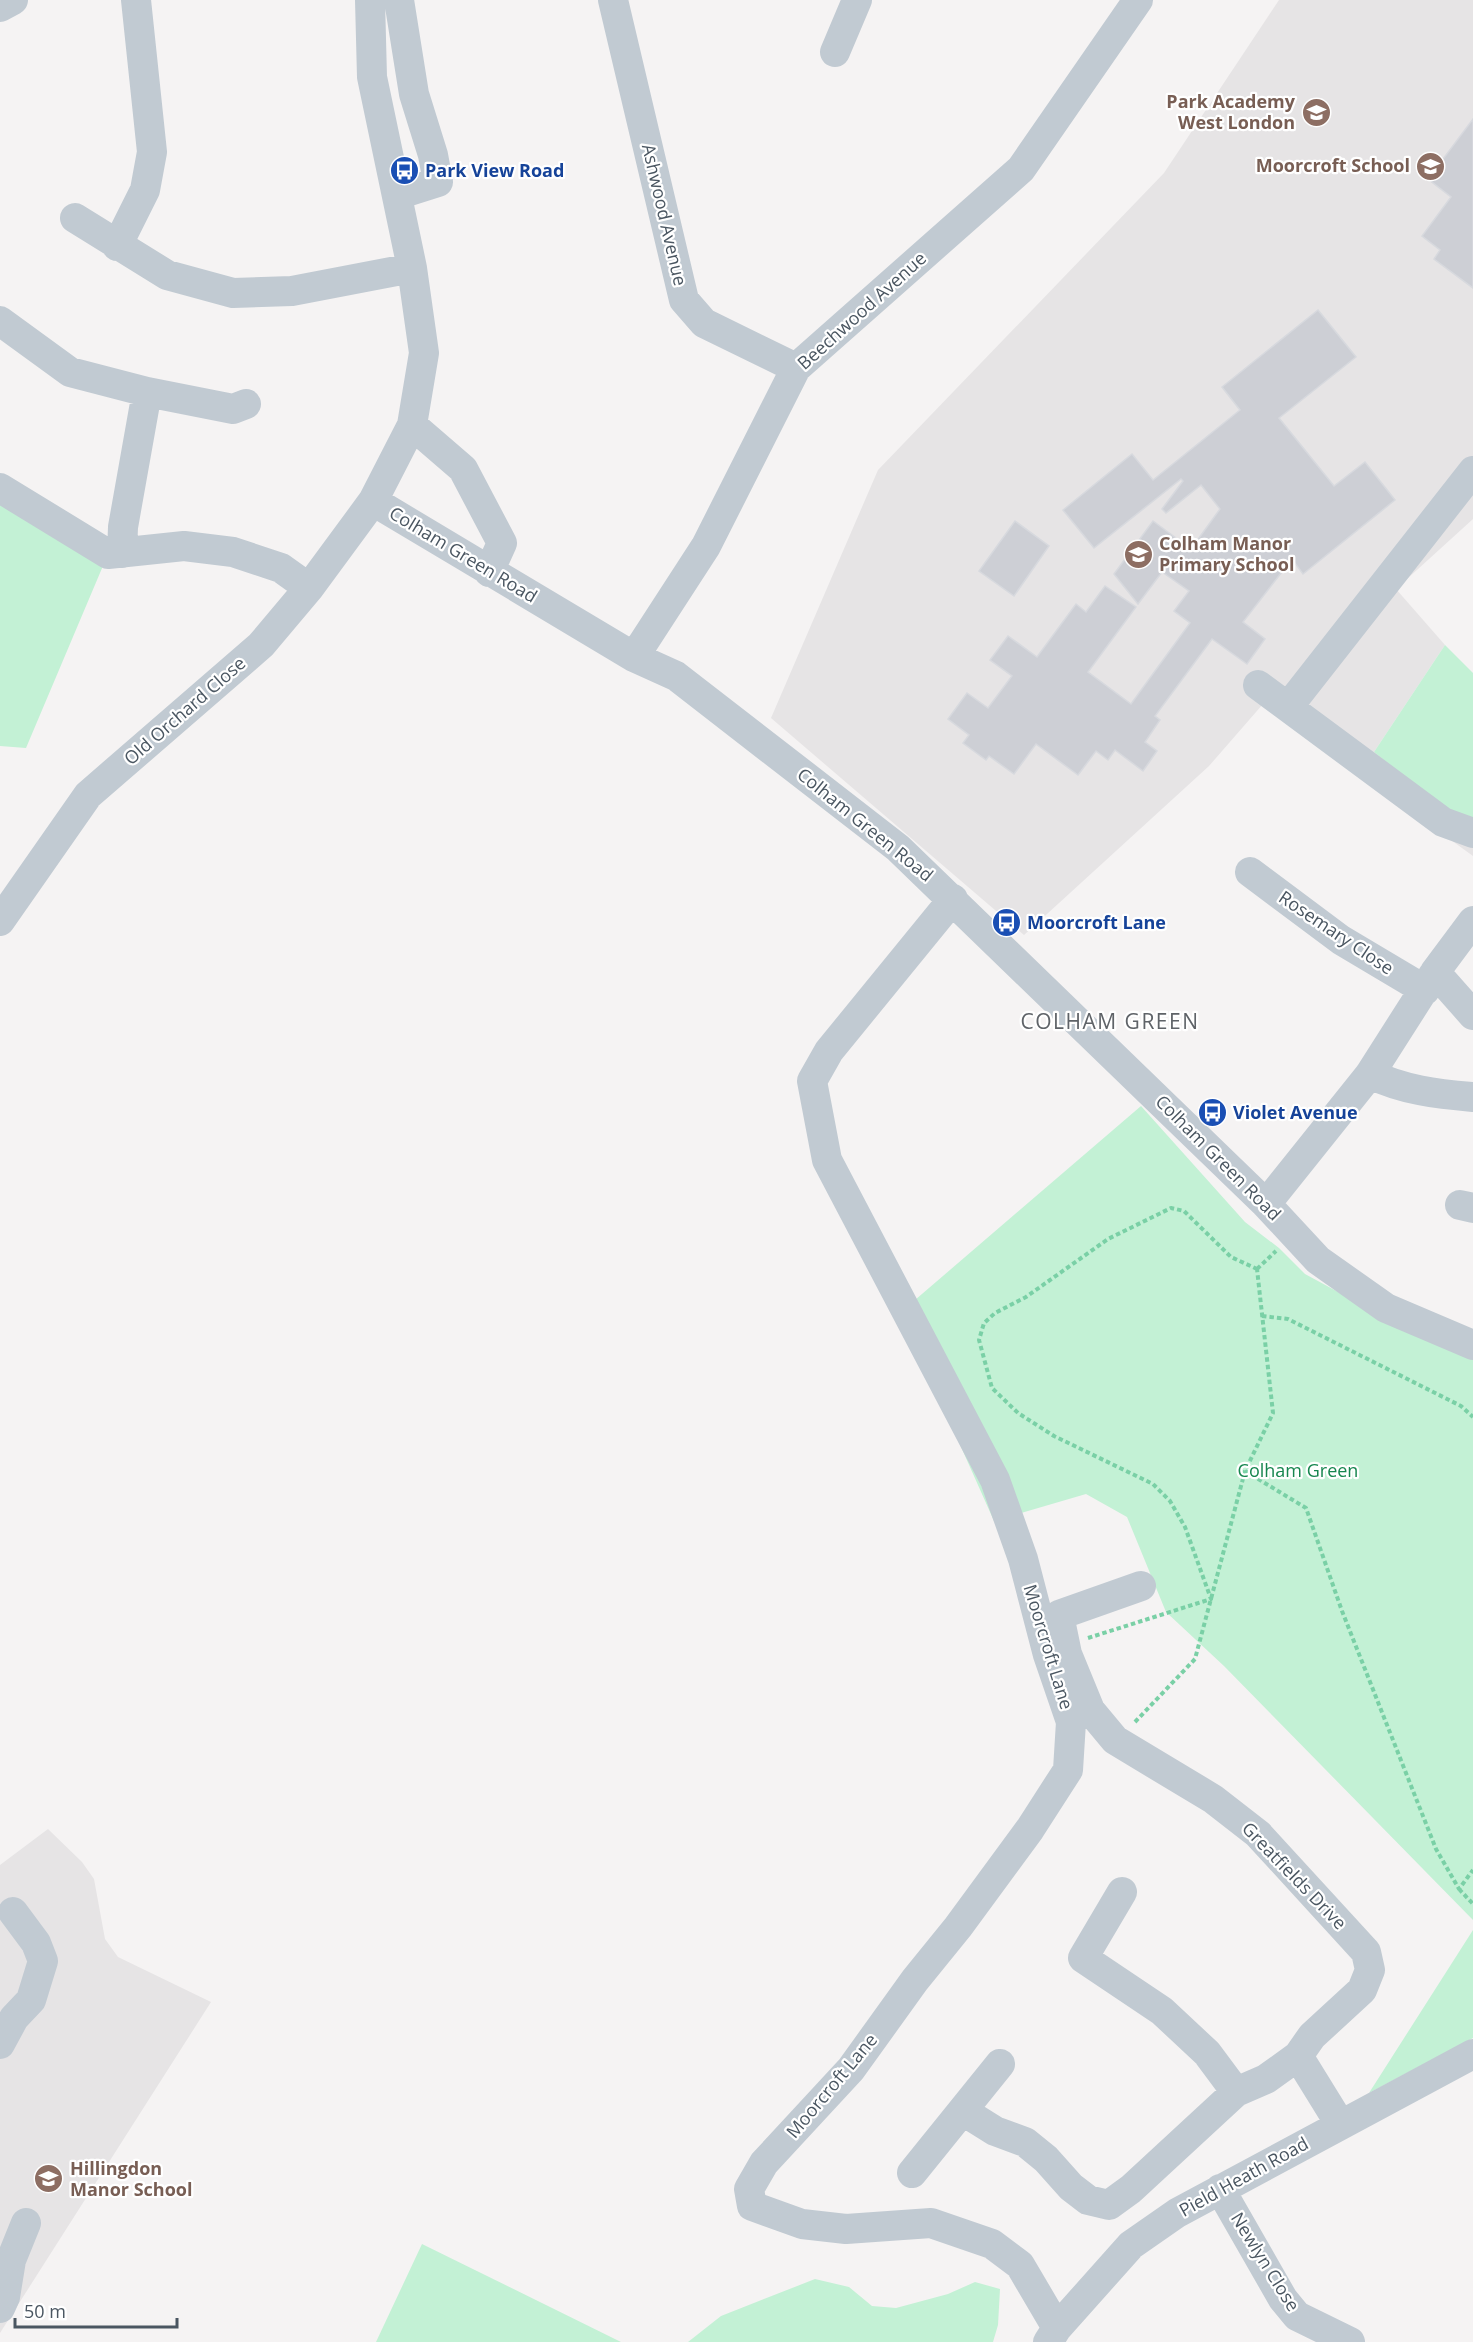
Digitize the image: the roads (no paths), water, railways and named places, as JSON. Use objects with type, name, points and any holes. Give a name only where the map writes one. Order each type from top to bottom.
[{"type":"street","points":[[0,7],[13,0]]},
{"type":"street","points":[[117,246],[145,190],[152,152],[136,0]]},
{"type":"street","points":[[370,0],[372,77],[412,268],[424,353],[412,425],[373,501]]},
{"type":"street","points":[[397,195],[438,182],[433,155],[414,94],[399,0]]},
{"type":"street","name":"Ashwood Avenue","points":[[613,0],[684,300],[704,322],[796,368]]},
{"type":"street","points":[[835,52],[857,0]]},
{"type":"street","name":"Beechwood Avenue","points":[[634,657],[706,546],[796,368],[1021,169],[1138,0]]},
{"type":"street","points":[[75,218],[167,275],[233,293],[292,291],[412,268]]},
{"type":"street","points":[[0,321],[70,372],[147,392],[233,409],[246,404]]},
{"type":"street","points":[[123,553],[123,527],[147,392]]},
{"type":"street","points":[[412,425],[463,469],[501,543],[489,572]]},
{"type":"street","points":[[1288,707],[1473,471]]},
{"type":"street","points":[[0,488],[108,554],[184,546],[233,552],[281,568],[309,588]]},
{"type":"street","name":"Colham Green Road","points":[[373,501],[634,657],[676,676],[898,848],[1266,1203],[1318,1260],[1386,1308],[1473,1345]]},
{"type":"street","name":"Old Orchard Close","points":[[0,921],[88,795],[261,645],[309,588],[373,501]]},
{"type":"street","points":[[1258,685],[1443,822],[1473,833]]},
{"type":"street","name":"Rosemary Close","points":[[1250,872],[1341,940],[1430,981],[1473,1015]]},
{"type":"street","name":"Moorcroft Lane","points":[[953,899],[829,1051],[812,1082],[827,1160],[995,1480],[1023,1559],[1048,1655],[1071,1722],[1068,1770],[1030,1829],[958,1927],[915,1980],[851,2069],[764,2163],[749,2189],[752,2206],[802,2224],[846,2229],[931,2223],[992,2244],[1020,2265],[1052,2335]]},
{"type":"street","points":[[1266,1203],[1370,1074],[1430,981],[1473,921]]},
{"type":"street","points":[[1370,1074],[1390,1084],[1429,1094],[1473,1097]]},
{"type":"street","name":"Greatfields Drive","points":[[963,2111],[995,2131],[1025,2142],[1046,2159],[1071,2187],[1088,2200],[1109,2205],[1131,2189],[1236,2092],[1266,2079],[1298,2056],[1312,2036],[1362,1990],[1370,1970],[1366,1952],[1258,1834],[1213,1799],[1115,1740],[1090,1710],[1067,1654],[1059,1615],[1142,1586]]},
{"type":"street","points":[[1122,1892],[1083,1958],[1162,2011],[1207,2053],[1236,2092]]},
{"type":"street","points":[[0,2044],[14,2018],[31,2000],[43,1961],[36,1943],[13,1912]]},
{"type":"street","name":"Pield Heath Road","points":[[1052,2335],[1131,2245],[1177,2213],[1473,2054]]},
{"type":"street","points":[[1298,2056],[1340,2124]]},
{"type":"street","points":[[912,2174],[1000,2064]]},
{"type":"street","name":"Newlyn Close","points":[[1220,2189],[1283,2299],[1296,2316],[1350,2342]]},
{"type":"street","points":[[0,2308],[5,2297],[11,2260],[26,2223]]},
{"type":"place","name":"Park Academy West London","points":[[1316,112]]},
{"type":"place","name":"Moorcroft School","points":[[1431,166]]},
{"type":"place","name":"Park View Road","points":[[404,171]]},
{"type":"place","name":"Colham Manor Primary School","points":[[1138,554]]},
{"type":"place","name":"Moorcroft Lane","points":[[1006,923]]},
{"type":"place","name":"Violet Avenue","points":[[1212,1113]]},
{"type":"place","name":"Hillingdon Manor School","points":[[49,2179]]},
{"type":"district","name":"COLHAM GREEN","points":[[1110,1022]]},
{"type":"park label","name":"Colham Green","points":[[1298,1471]]}]
